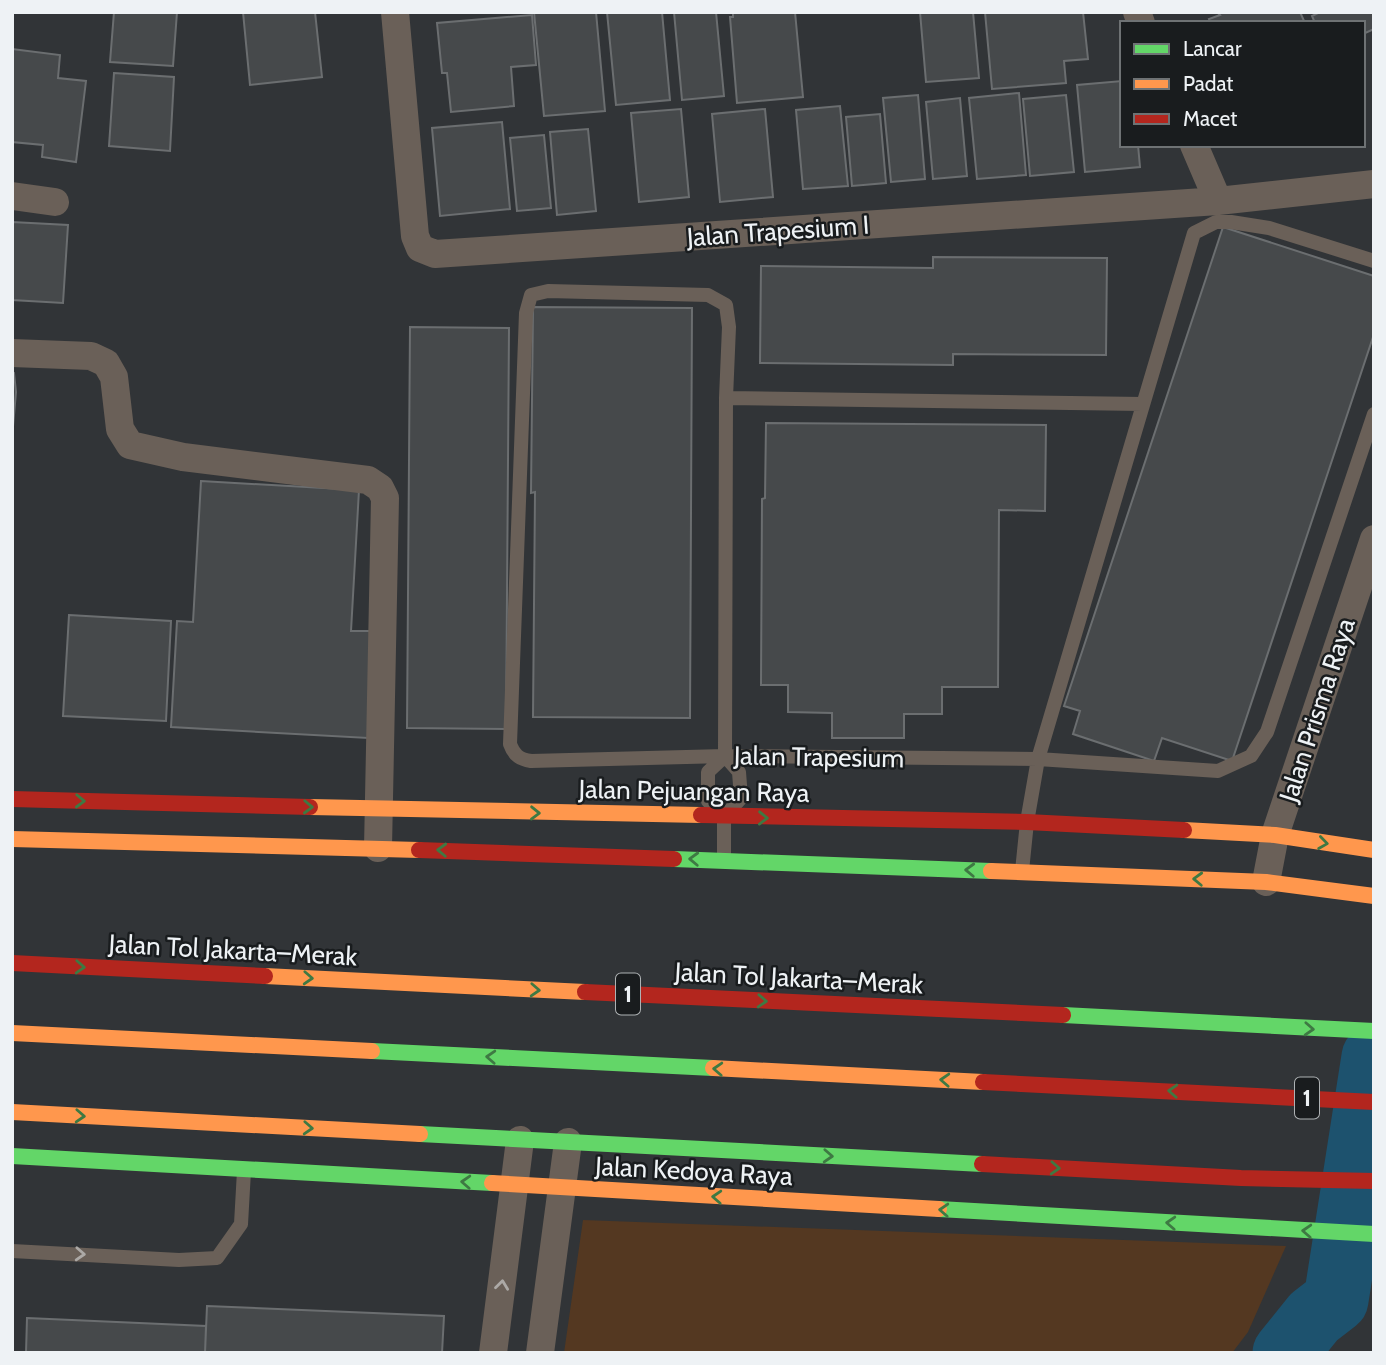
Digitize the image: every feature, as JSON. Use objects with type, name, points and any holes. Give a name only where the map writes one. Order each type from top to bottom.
[{"type":"main road","name":"Jalan Pejuangan Raya","points":[[12,799],[1027,822],[1275,835],[1373,850]]},
{"type":"main road","points":[[12,839],[378,848],[1266,881],[1374,896]]},
{"type":"main road","name":"Jalan Tol Jakarta–Merak","points":[[12,963],[1374,1031]]},
{"type":"main road","name":"1","points":[[12,1033],[1374,1102]]},
{"type":"main road","name":"Jalan Kedoya Raya","points":[[12,1112],[1241,1178],[1374,1181]]},
{"type":"main road","name":"Jalan Kedoya Raya","points":[[12,1156],[1374,1234]]},
{"type":"street","name":"Jalan Trapesium I","points":[[395,12],[415,236],[420,248],[435,254],[1218,201],[1374,184]]},
{"type":"street","points":[[1195,147],[1218,201]]},
{"type":"street","points":[[12,196],[55,202]]},
{"type":"street","points":[[12,354],[91,356],[106,363],[114,377],[120,429],[130,445],[183,457],[368,481],[380,488],[385,498],[378,848]]},
{"type":"street","name":"Jalan Prisma Raya","points":[[1266,881],[1275,835],[1374,539]]},
{"type":"street","points":[[493,1353],[520,1140]]},
{"type":"street","points":[[540,1353],[568,1142]]},
{"type":"lane","points":[[1021,872],[1038,760],[1194,233],[1216,222],[1231,222],[1269,228],[1374,261]]},
{"type":"lane","name":"Jalan Trapesium","points":[[726,398],[729,327],[726,305],[709,295],[548,291],[531,295],[526,313],[510,744],[513,752],[521,759],[531,761],[725,756],[1038,760],[1218,771],[1251,756],[1267,732],[1374,414]]},
{"type":"lane","points":[[724,860],[724,817],[741,798],[740,772],[725,756],[726,398],[1143,404]]},
{"type":"lane","points":[[724,817],[708,801],[708,772],[725,756]]},
{"type":"lane","points":[[12,1251],[179,1260],[217,1258],[241,1224],[244,1170]]},
{"type":"shaded area","points":[[583,1220],[1286,1246],[1248,1332],[1232,1353],[564,1353]]},
{"type":"building","points":[[114,12],[177,12],[173,66],[110,62]]},
{"type":"building","points":[[243,12],[315,12],[322,77],[250,85]]},
{"type":"building","points":[[534,12],[596,12],[605,111],[544,116]]},
{"type":"building","points":[[607,12],[662,12],[670,100],[616,105]]},
{"type":"building","points":[[674,12],[716,12],[724,96],[682,100]]},
{"type":"building","points":[[733,12],[795,12],[803,97],[737,103],[730,17],[733,17]]},
{"type":"building","points":[[920,12],[973,12],[979,78],[926,82]]},
{"type":"building","points":[[985,12],[1083,12],[1088,59],[1064,61],[1066,83],[992,89]]},
{"type":"building","points":[[1300,12],[1304,21],[1210,21],[1209,19],[1219,14]]},
{"type":"building","points":[[1320,12],[1374,12],[1374,29],[1365,33],[1365,21],[1314,21],[1312,16]]},
{"type":"building","points":[[532,15],[536,65],[511,67],[514,106],[451,112],[447,73],[442,73],[437,23]]},
{"type":"building","points":[[12,49],[60,55],[58,78],[86,81],[76,162],[42,157],[43,145],[12,142]]},
{"type":"building","points":[[114,73],[174,77],[170,151],[109,146]]},
{"type":"building","points":[[1120,81],[1120,147],[1138,147],[1140,167],[1085,172],[1077,85]]},
{"type":"building","points":[[1019,93],[1026,175],[977,179],[969,98]]},
{"type":"building","points":[[918,95],[925,179],[891,182],[883,98]]},
{"type":"building","points":[[1066,95],[1074,172],[1030,176],[1023,99]]},
{"type":"building","points":[[960,98],[967,176],[933,179],[926,102]]},
{"type":"building","points":[[840,106],[848,186],[803,189],[796,110]]},
{"type":"building","points":[[681,109],[689,197],[639,202],[631,113]]},
{"type":"building","points":[[765,109],[773,197],[720,202],[712,114]]},
{"type":"building","points":[[880,114],[886,183],[852,186],[846,117]]},
{"type":"building","points":[[502,122],[510,209],[440,216],[432,128]]},
{"type":"building","points":[[588,129],[596,211],[557,215],[550,132]]},
{"type":"building","points":[[544,135],[551,208],[517,211],[510,138]]},
{"type":"building","points":[[12,222],[68,225],[63,303],[12,300]]},
{"type":"building","points":[[1223,227],[1374,276],[1374,334],[1232,761],[1162,738],[1154,761],[1073,734],[1080,711],[1064,706]]},
{"type":"building","points":[[933,257],[1107,258],[1106,355],[953,354],[953,365],[760,363],[761,266],[933,268]]},
{"type":"building","points":[[533,307],[692,308],[690,718],[533,717]]},
{"type":"building","points":[[410,327],[509,328],[506,729],[407,728]]},
{"type":"building","points":[[12,372],[16,392],[12,438]]},
{"type":"building","points":[[766,423],[1046,425],[1045,511],[999,510],[998,687],[942,687],[942,714],[904,714],[904,738],[832,738],[832,713],[788,712],[788,685],[761,685],[762,499],[765,498]]},
{"type":"building","points":[[201,481],[359,490],[351,631],[374,631],[368,738],[171,727],[177,621],[193,622]]},
{"type":"building","points":[[69,615],[171,621],[166,721],[63,716]]},
{"type":"building","points":[[207,1306],[444,1316],[442,1353],[205,1353]]},
{"type":"building","points":[[27,1318],[206,1326],[205,1353],[26,1353]]},
{"type":"waterway","points":[[1285,1353],[1314,1317],[1336,1300],[1374,1057]]},
{"type":"traffic: fast","points":[[674,859],[991,871]]},
{"type":"traffic: fast","points":[[1063,1015],[1374,1031]]},
{"type":"traffic: fast","points":[[372,1051],[713,1068]]},
{"type":"traffic: fast","points":[[420,1134],[982,1164]]},
{"type":"traffic: fast","points":[[12,1156],[492,1183]]},
{"type":"traffic: fast","points":[[939,1209],[1374,1234]]},
{"type":"traffic: slow","points":[[310,807],[701,815]]},
{"type":"traffic: slow","points":[[1184,830],[1275,835],[1374,850]]},
{"type":"traffic: slow","points":[[12,839],[419,850]]},
{"type":"traffic: slow","points":[[991,871],[1266,882],[1374,896]]},
{"type":"traffic: slow","points":[[265,976],[585,992]]},
{"type":"traffic: slow","points":[[12,1033],[372,1051]]},
{"type":"traffic: slow","points":[[713,1068],[983,1082]]},
{"type":"traffic: slow","points":[[12,1112],[420,1134]]},
{"type":"traffic: slow","points":[[492,1183],[939,1209]]},
{"type":"traffic: jam","points":[[12,799],[310,807]]},
{"type":"traffic: jam","points":[[701,815],[1027,822],[1184,830]]},
{"type":"traffic: jam","points":[[419,850],[674,859]]},
{"type":"traffic: jam","points":[[12,963],[265,976]]},
{"type":"traffic: jam","points":[[585,992],[1063,1015]]},
{"type":"traffic: jam","points":[[983,1082],[1374,1102]]},
{"type":"traffic: jam","points":[[982,1164],[1241,1178],[1374,1181]]}]
